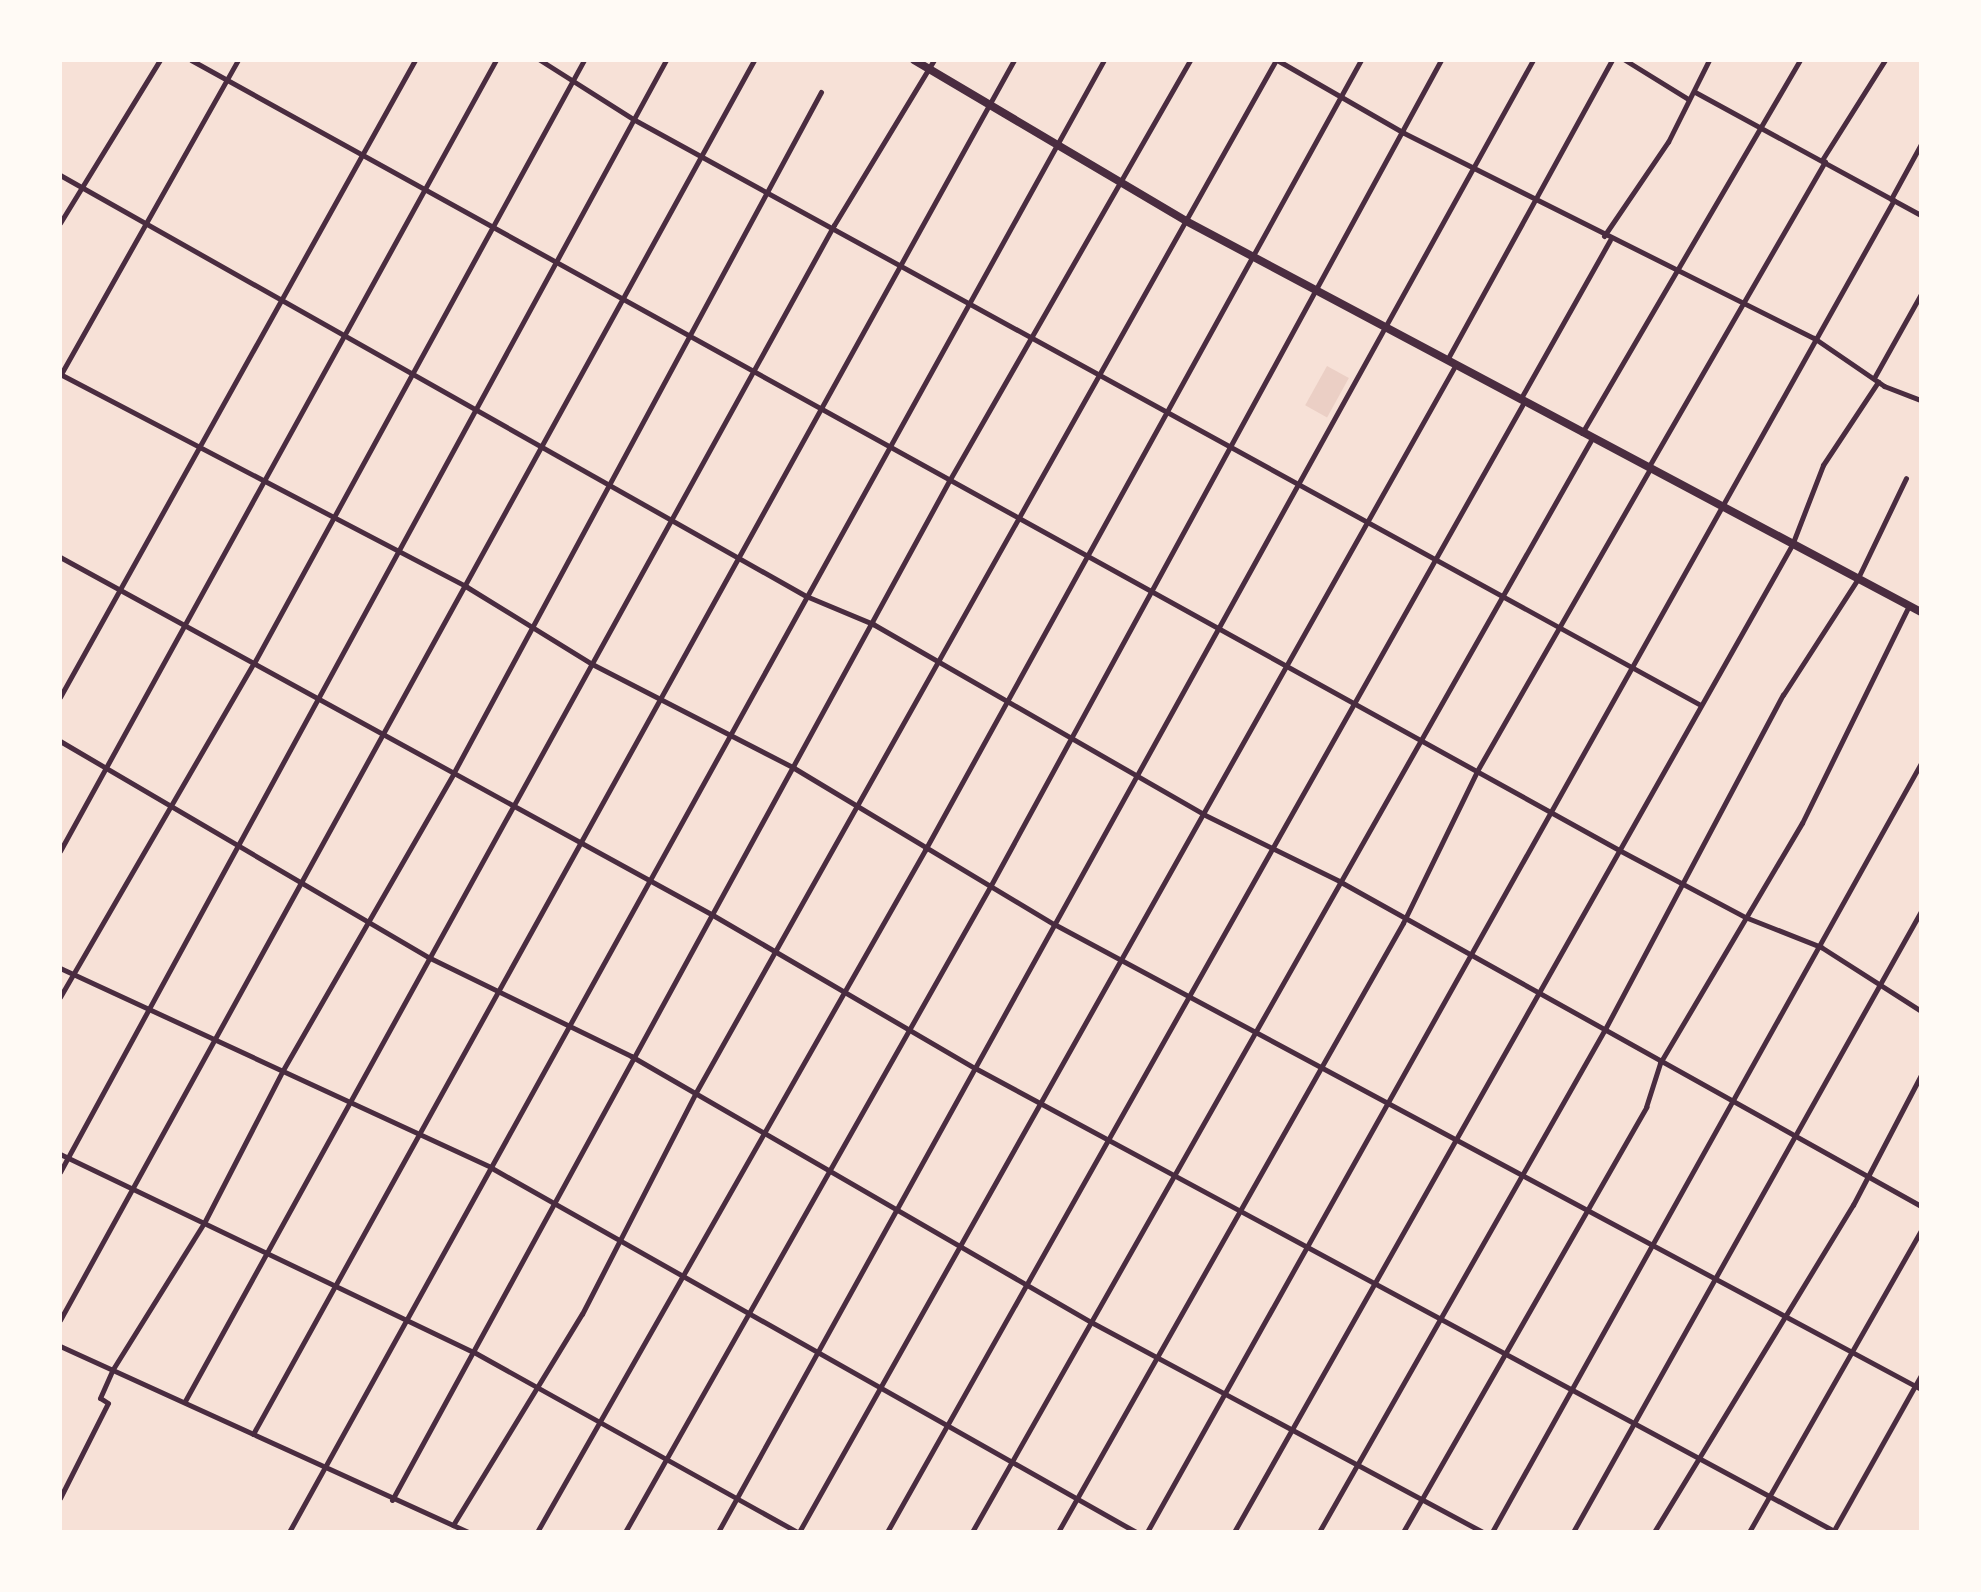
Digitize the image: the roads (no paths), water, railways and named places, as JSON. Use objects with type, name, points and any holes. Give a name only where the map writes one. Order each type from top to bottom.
[{"type":"main road","points":[[914,60],[932,64],[989,104],[1186,221],[1314,290],[1388,324],[1591,440],[1722,504],[1792,545],[1917,608]]},
{"type":"street","points":[[60,223],[160,60]]},
{"type":"street","points":[[192,60],[362,158],[428,190],[1620,850],[1745,916],[1821,947],[1878,988],[1921,1011]]},
{"type":"street","points":[[238,60],[60,375],[467,588],[592,664],[794,768],[1054,924],[1520,1176],[1590,1206],[1654,1240],[1716,1282],[1918,1387]]},
{"type":"street","points":[[60,697],[414,60]]},
{"type":"street","points":[[60,851],[180,624],[265,484],[496,60]]},
{"type":"street","points":[[540,60],[633,118],[834,225],[1163,412],[1299,481],[1498,594],[1631,663],[1699,704]]},
{"type":"street","points":[[60,996],[254,662],[584,60]]},
{"type":"street","points":[[60,1172],[320,702],[553,262],[666,60]]},
{"type":"street","points":[[60,1320],[135,1191],[300,883],[385,738],[540,444],[754,60]]},
{"type":"street","points":[[253,1434],[423,1136],[497,990],[825,412],[1014,60]]},
{"type":"street","points":[[289,1532],[1104,60]]},
{"type":"street","points":[[392,1500],[948,481],[1190,60]]},
{"type":"street","points":[[453,1526],[537,1390],[695,1094],[937,660],[1023,520],[1096,374],[1277,60],[1404,133],[1740,305],[1814,338],[1876,380],[1921,400]]},
{"type":"street","points":[[537,1532],[683,1280],[758,1135],[926,850],[1083,555],[1361,60]]},
{"type":"street","points":[[625,1532],[671,1460],[908,1024],[1072,740],[1442,60]]},
{"type":"street","points":[[718,1532],[1532,60]]},
{"type":"street","points":[[60,1154],[204,1223],[274,1251],[472,1351],[798,1532],[1369,520],[1534,199],[1612,60]]},
{"type":"street","points":[[1625,60],[1688,99]]},
{"type":"street","points":[[888,1532],[1522,402],[1607,238],[1695,92],[1710,60]]},
{"type":"street","points":[[1582,434],[1800,60]]},
{"type":"street","points":[[1058,1532],[1319,1066],[1404,923],[1477,771],[1558,626],[1885,60]]},
{"type":"street","points":[[185,1401],[274,1251],[428,957],[834,225],[932,64]]},
{"type":"street","points":[[60,1498],[108,1403],[100,1398],[113,1369],[204,1223],[283,1070],[453,774],[530,626],[613,483],[686,333],[821,92]]},
{"type":"street","points":[[1695,92],[1921,215]]},
{"type":"street","points":[[1147,1532],[1384,1101],[1471,960],[1631,663],[1921,144]]},
{"type":"street","points":[[60,176],[674,516],[806,596],[873,624],[1004,702],[1138,773],[1203,814],[1339,881],[1404,923],[1868,1172],[1921,1206]]},
{"type":"street","points":[[1234,1532],[1534,995],[1792,545],[1823,465],[1876,380],[1921,294]]},
{"type":"street","points":[[972,1532],[1498,594],[1591,440]]},
{"type":"street","points":[[1319,1532],[1604,1031],[1783,695],[1858,580],[1906,478]]},
{"type":"street","points":[[60,557],[254,662],[512,810],[711,914],[841,991],[908,1024],[975,1068],[1173,1176],[1242,1208],[1306,1248],[1440,1316],[1694,1460],[1834,1532],[1918,1387],[1921,1374]]},
{"type":"street","points":[[1403,1532],[1646,1107],[1660,1063],[1802,823],[1917,608]]},
{"type":"street","points":[[60,741],[236,848],[428,957],[631,1056],[758,1135],[830,1167],[896,1210],[1091,1322],[1160,1354],[1483,1532]]},
{"type":"street","points":[[1492,1532],[1570,1388],[1736,1101],[1921,763]]},
{"type":"street","points":[[1573,1532],[1799,1136],[1921,911]]},
{"type":"street","points":[[60,968],[490,1167],[750,1318],[881,1386],[1011,1464],[1136,1532]]},
{"type":"street","points":[[1654,1532],[1868,1172],[1921,1075]]},
{"type":"street","points":[[1749,1532],[1921,1231]]},
{"type":"street","points":[[60,1346],[468,1532]]}]
